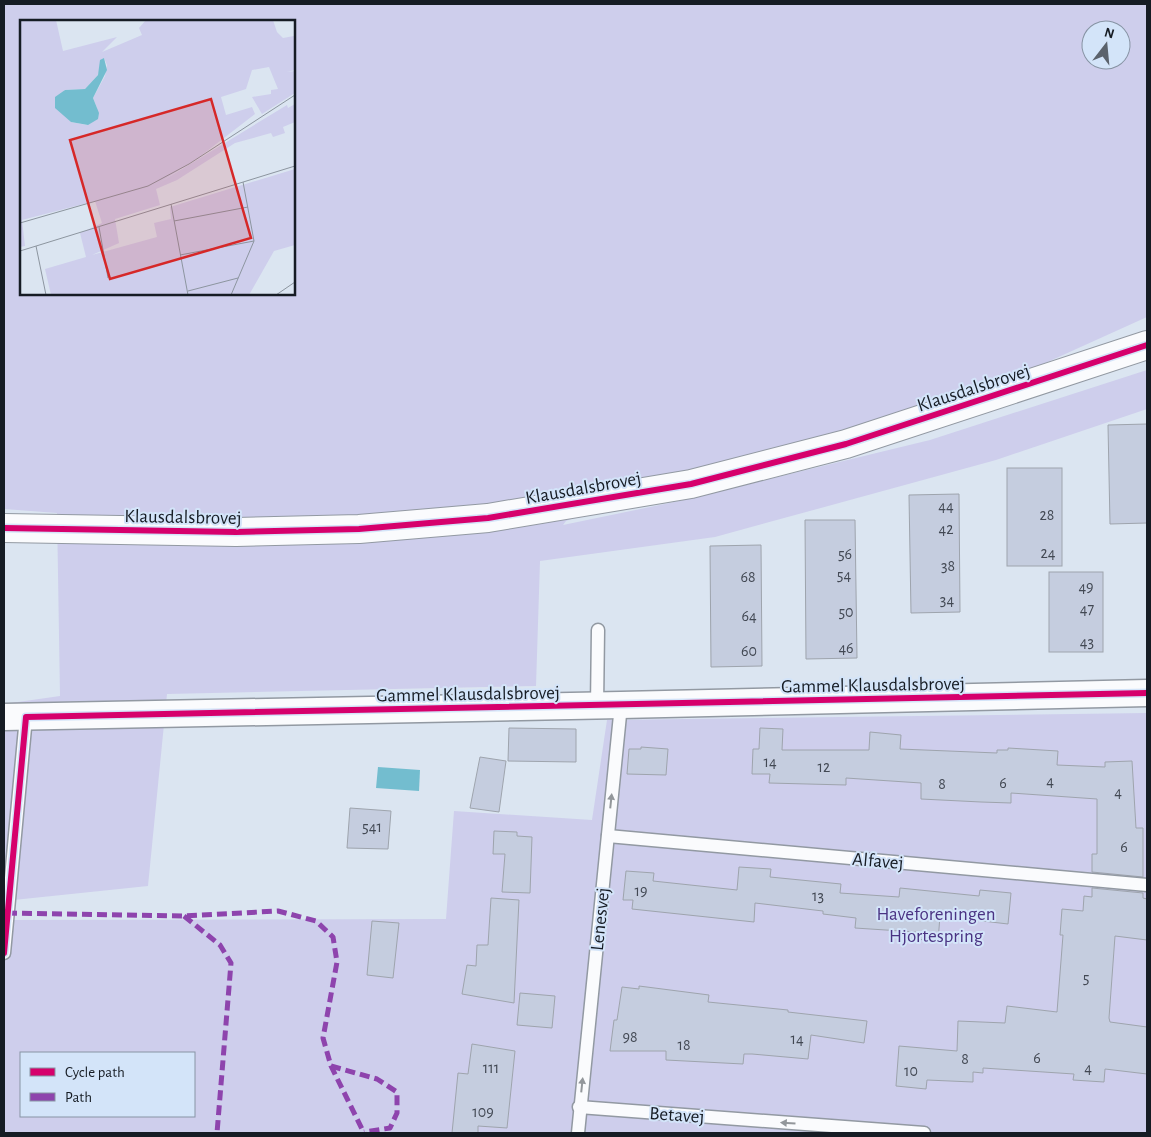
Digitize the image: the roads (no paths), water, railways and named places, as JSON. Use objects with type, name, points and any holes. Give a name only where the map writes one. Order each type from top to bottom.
[{"type":"street","name":"Klausdalsbrovej","points":[[4,528],[236,532],[359,529],[488,518],[691,484],[846,444],[1147,345]]},
{"type":"street","name":"Gammel Klausdalsbrovej","points":[[15,717],[609,706],[1147,693]]},
{"type":"lane","name":"Lenesvej","points":[[578,1133],[579,1107],[608,836],[609,706],[598,630]]},
{"type":"lane","name":"Gammel Klausdalsbrovej","points":[[4,953],[15,717]]},
{"type":"lane","name":"Alfavej","points":[[608,836],[1147,885]]},
{"type":"lane","name":"Betavej","points":[[579,1107],[924,1133]]},
{"type":"park label","name":"Haveforeningen Hjortespring","points":[[936,924]]}]
